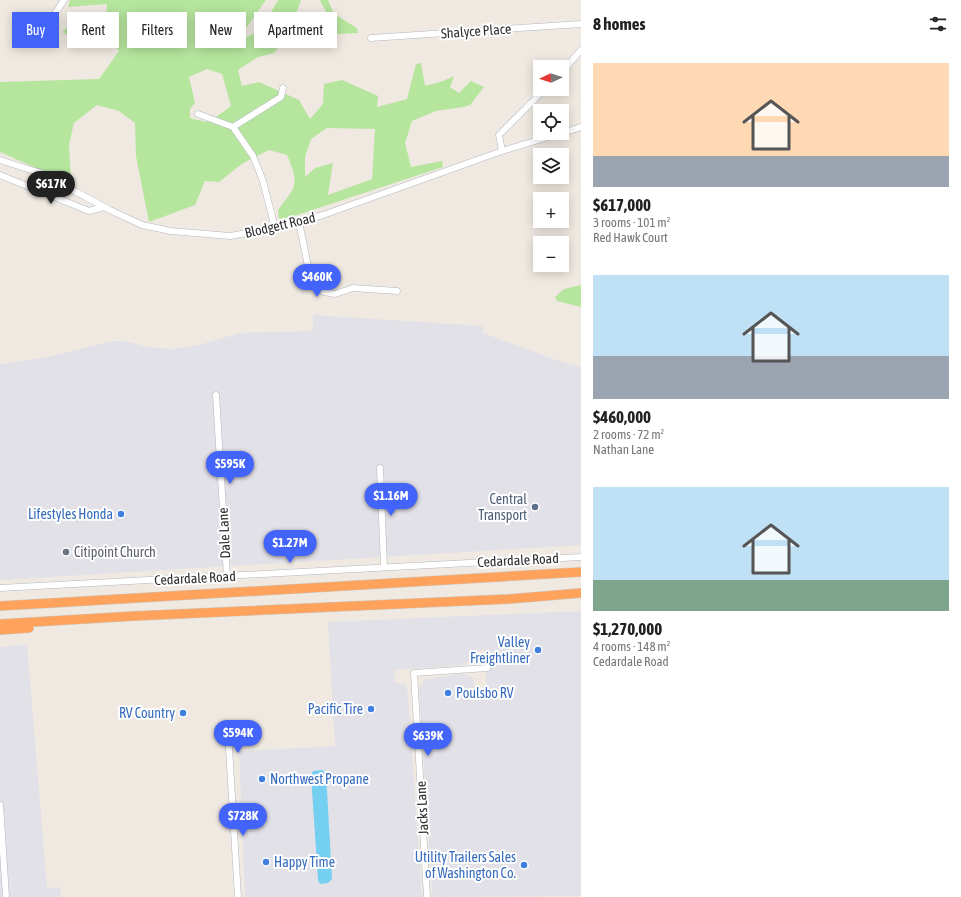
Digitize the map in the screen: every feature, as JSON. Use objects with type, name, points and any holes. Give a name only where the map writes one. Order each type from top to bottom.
[{"type":"highway","points":[[0,606],[581,572]]},
{"type":"highway","points":[[0,624],[134,616],[509,599],[581,593]]},
{"type":"highway","points":[[0,630],[77,624],[134,616]]},
{"type":"street","points":[[56,12],[64,0]]},
{"type":"street","name":"Shalyce Place","points":[[371,38],[581,24]]},
{"type":"street","points":[[569,64],[581,50]]},
{"type":"street","points":[[233,127],[281,97],[283,88]]},
{"type":"street","points":[[502,151],[500,135],[538,96]]},
{"type":"street","points":[[198,114],[233,127],[253,156],[263,181],[275,228]]},
{"type":"street","name":"Blodgett Road","points":[[569,131],[581,127]]},
{"type":"street","name":"Blodgett Road","points":[[0,160],[41,173],[104,207],[142,225],[170,231],[230,236],[275,228],[323,215],[502,151],[539,140]]},
{"type":"street","points":[[0,175],[89,211],[104,207]]},
{"type":"street","points":[[299,222],[310,276],[315,286],[319,289],[324,292],[335,294],[353,288],[397,291]]},
{"type":"street","name":"Dale Lane","points":[[216,395],[227,576]]},
{"type":"street","points":[[380,468],[384,568]]},
{"type":"street","name":"Cedardale Road","points":[[0,588],[581,557]]},
{"type":"street","name":"Jacks Lane","points":[[427,897],[414,673],[487,668]]},
{"type":"street","points":[[228,731],[238,897]]},
{"type":"street","points":[[0,805],[6,897]]},
{"type":"shaded area","points":[[313,315],[483,326],[483,333],[556,360],[581,367],[581,545],[0,580],[0,364],[48,357],[112,341],[125,341],[149,347],[171,349],[195,346],[240,333],[313,331]]},
{"type":"shaded area","points":[[581,611],[581,896],[434,897],[432,892],[419,688],[425,679],[464,674],[473,678],[476,695],[487,693],[484,650],[469,651],[469,661],[462,665],[394,670],[395,683],[405,683],[408,693],[422,897],[245,897],[239,751],[335,746],[328,622]]},
{"type":"shaded area","points":[[27,644],[47,888],[60,887],[61,897],[0,897],[0,647]]},
{"type":"green space","points":[[70,0],[266,0],[257,12],[254,12],[254,17],[246,28],[246,12],[195,12],[195,48],[246,48],[246,38],[254,34],[254,48],[278,48],[274,53],[258,57],[238,70],[242,86],[259,82],[299,100],[310,119],[323,104],[324,84],[342,80],[378,96],[377,107],[407,99],[416,64],[421,63],[425,86],[454,76],[450,87],[459,93],[471,81],[484,87],[470,105],[436,111],[412,121],[405,143],[411,167],[442,161],[443,167],[279,221],[278,210],[289,196],[295,179],[287,155],[269,150],[243,163],[219,182],[205,181],[195,205],[149,222],[136,156],[135,123],[119,111],[97,105],[74,123],[69,145],[71,180],[56,177],[0,152],[0,82],[99,79],[119,51],[116,48],[119,48],[119,12],[106,12],[107,4],[68,7]],"holes":[[[207,69],[222,74],[231,106],[206,122],[190,118],[190,109],[195,103],[189,77]],[[327,128],[375,129],[372,179],[328,195],[333,163],[315,168],[305,177],[305,157],[311,139]]]},
{"type":"green space","points":[[278,0],[301,0],[297,12],[271,12]]},
{"type":"green space","points":[[320,0],[328,0],[333,12],[326,12]]},
{"type":"green space","points":[[337,16],[357,28],[358,33],[337,34]]},
{"type":"green space","points":[[67,28],[67,35],[62,32]]},
{"type":"green space","points":[[581,285],[581,307],[557,301],[555,297],[564,289]]},
{"type":"water","points":[[322,770],[326,773],[332,879],[328,883],[320,884],[318,880],[311,775],[313,771]]},
{"type":"place","name":"Central Transport","points":[[535,507]]},
{"type":"place","name":"Lifestyles Honda","points":[[121,514]]},
{"type":"place","name":"Citipoint Church","points":[[66,552]]},
{"type":"place","name":"Valley Freightliner","points":[[538,650]]},
{"type":"place","name":"Poulsbo RV","points":[[448,693]]},
{"type":"place","name":"Pacific Tire","points":[[371,709]]},
{"type":"place","name":"RV Country","points":[[183,713]]},
{"type":"place","name":"Northwest Propane","points":[[262,779]]},
{"type":"place","name":"Happy Time","points":[[266,862]]},
{"type":"place","name":"Utility Trailers Sales of Washington Co.","points":[[524,865]]}]
